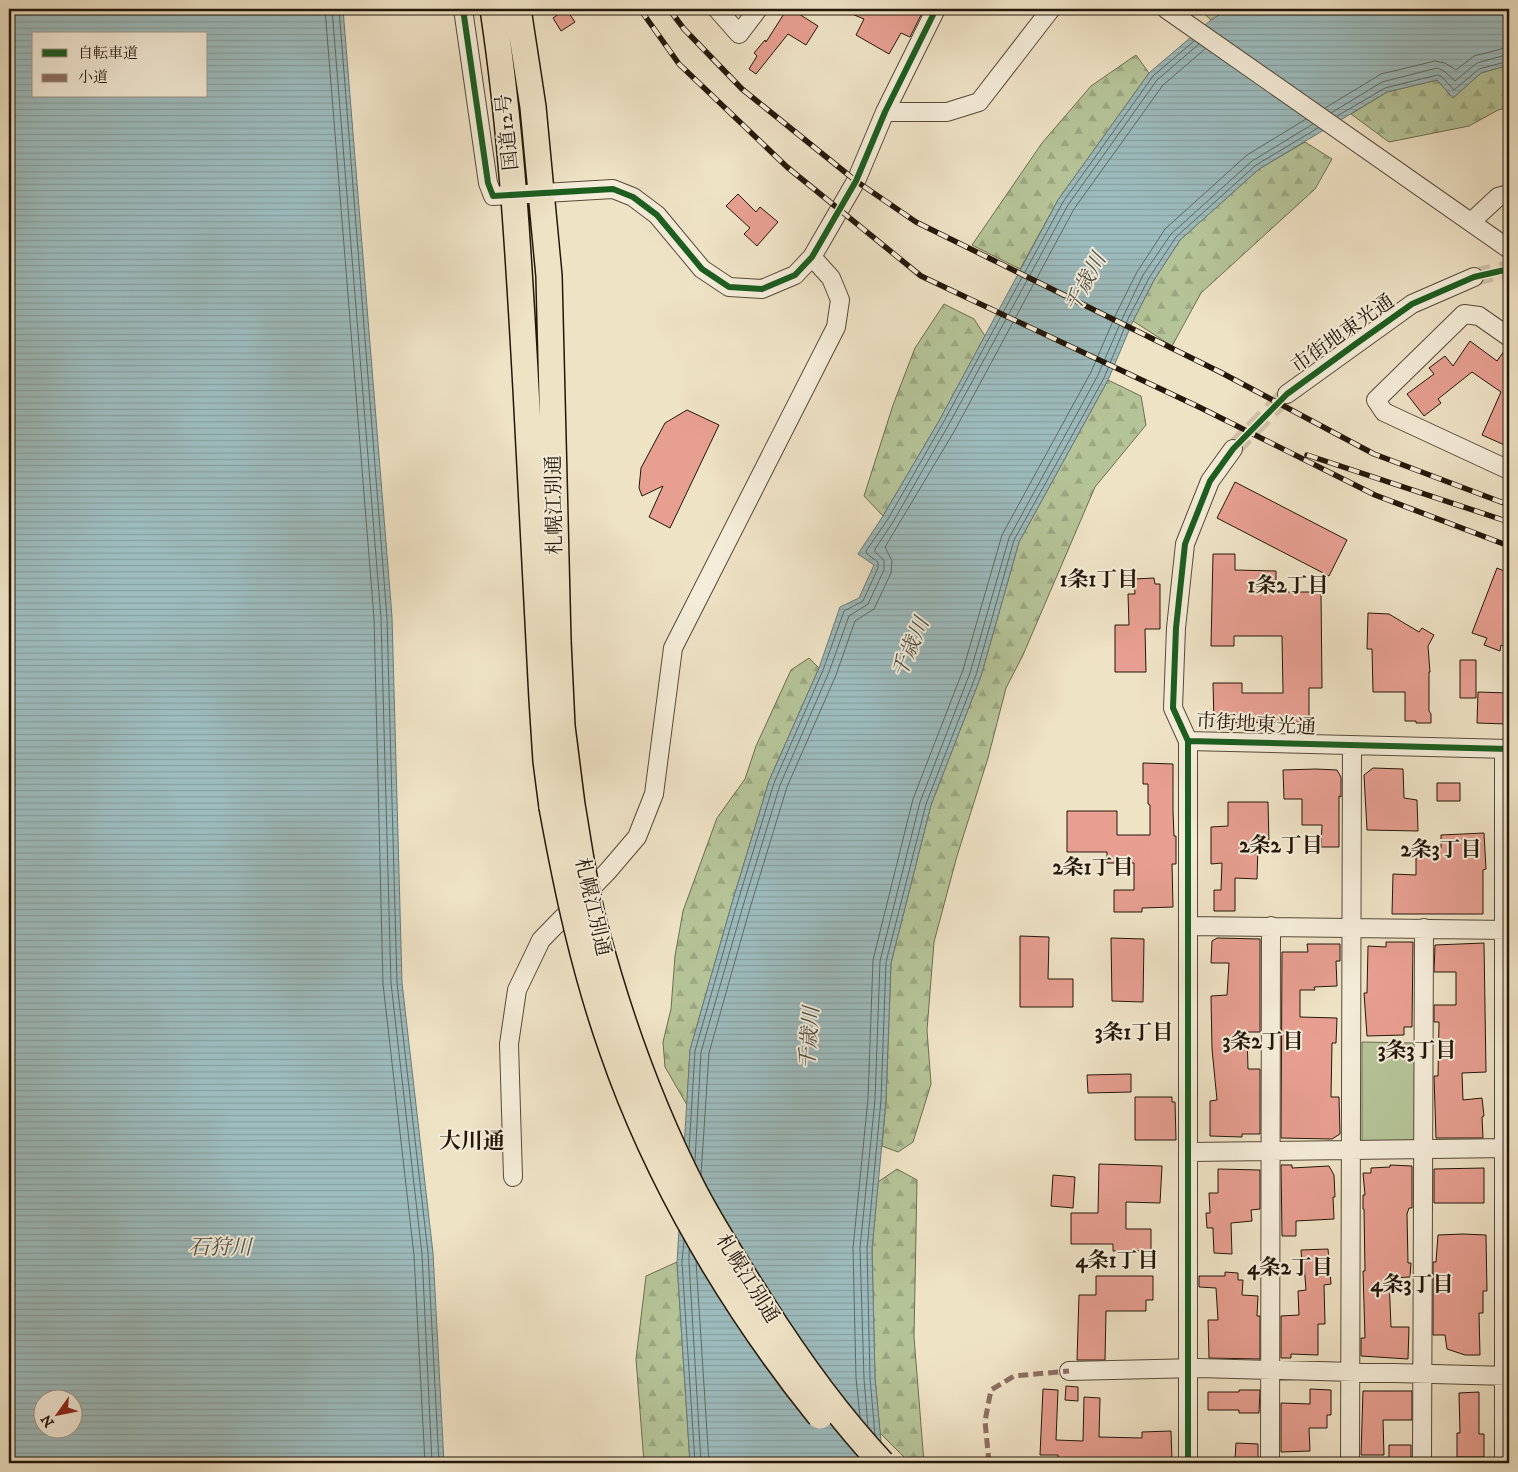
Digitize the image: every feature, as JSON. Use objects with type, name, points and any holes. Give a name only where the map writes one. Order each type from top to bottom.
[{"type":"highway","name":"国道12号","points":[[493,9],[508,116],[521,286]]},
{"type":"highway","name":"国道12号","points":[[518,9],[534,106],[550,276]]},
{"type":"highway","name":"札幌江別通","points":[[550,276],[565,875],[593,991],[615,1058],[635,1110],[694,1228],[761,1338],[793,1382],[860,1463]]},
{"type":"highway","name":"札幌江別通","points":[[521,286],[546,761],[583,870],[594,925],[609,979],[630,1042],[667,1134],[695,1192],[734,1261],[807,1372],[882,1463]]},
{"type":"street","points":[[462,9],[488,183],[493,196],[613,189],[633,197],[658,215],[702,269],[729,287],[762,289],[795,275],[812,257],[856,181],[885,112],[936,9]]},
{"type":"street","points":[[717,9],[738,34],[758,9]]},
{"type":"street","points":[[885,112],[947,112],[979,102],[1051,9]]},
{"type":"street","points":[[1166,9],[1509,249]]},
{"type":"street","points":[[1471,222],[1498,197],[1509,194]]},
{"type":"street","points":[[513,1177],[509,1044],[517,990],[541,940],[608,871],[637,837],[654,794],[673,648],[836,328],[840,300],[831,278],[812,257]]},
{"type":"street","name":"市街地東光通","points":[[1286,394],[1412,304],[1474,277]]},
{"type":"street","points":[[1509,337],[1479,316],[1464,314],[1376,400],[1384,412],[1509,470]]},
{"type":"street","name":"市街地東光通","points":[[1233,449],[1210,481],[1185,544],[1176,628],[1173,708],[1188,741],[1507,749]]},
{"type":"street","points":[[1188,741],[1188,1463]]},
{"type":"street","points":[[1350,1463],[1352,745]]},
{"type":"street","points":[[1504,1463],[1507,1376],[1507,749]]},
{"type":"street","points":[[1188,926],[1507,930]]},
{"type":"street","points":[[1270,1463],[1269,1151],[1271,926]]},
{"type":"street","points":[[1422,1463],[1424,928]]},
{"type":"street","points":[[1188,1152],[1507,1148]]},
{"type":"street","points":[[1069,1371],[1188,1368],[1507,1376]]},
{"type":"green space","points":[[1199,9],[1228,9],[1211,20]]},
{"type":"green space","points":[[1136,55],[1149,73],[1058,200],[1020,269],[972,245],[1042,143],[1091,86]]},
{"type":"green space","points":[[1509,65],[1509,107],[1498,110],[1469,126],[1389,142],[1351,114],[1387,92],[1437,80],[1453,98],[1481,73]]},
{"type":"green space","points":[[1305,142],[1332,159],[1315,189],[1201,293],[1172,346],[1133,321],[1154,280],[1180,240],[1259,169]]},
{"type":"green space","points":[[944,304],[974,319],[985,336],[939,421],[883,516],[864,496],[893,405],[915,348]]},
{"type":"green space","points":[[1108,380],[1141,396],[1146,425],[1095,487],[1023,655],[1006,688],[988,758],[957,856],[934,942],[927,1030],[931,1084],[913,1142],[898,1152],[882,1146],[886,1100],[891,963],[931,805],[981,676],[1019,542]]},
{"type":"green space","points":[[809,658],[819,668],[769,781],[732,903],[690,1050],[687,1105],[665,1067],[663,1042],[671,1009],[675,956],[683,911],[717,818],[745,779],[756,746],[791,670]]},
{"type":"green space","points":[[1362,1042],[1415,1043],[1416,1142],[1362,1141]]},
{"type":"green space","points":[[897,1169],[917,1180],[914,1337],[924,1463],[910,1463],[880,1433],[875,1378],[872,1249],[878,1182]]},
{"type":"green space","points":[[677,1262],[690,1463],[644,1463],[636,1359],[646,1276]]},
{"type":"water","name":"石狩川","points":[[9,9],[343,9],[392,617],[402,983],[433,1253],[444,1463],[9,1463]]},
{"type":"water","name":"千歳川","points":[[1228,9],[1509,9],[1509,65],[1481,73],[1453,98],[1437,80],[1387,92],[1259,169],[1180,240],[1154,280],[1133,321],[1108,380],[1019,542],[981,676],[931,805],[891,963],[886,1100],[872,1249],[875,1378],[883,1463],[690,1463],[677,1262],[690,1050],[769,781],[819,668],[840,607],[859,598],[874,565],[858,554],[883,516],[939,421],[1058,200],[1149,73],[1211,20]]},
{"type":"building","points":[[566,9],[575,22],[561,31],[553,18]]},
{"type":"building","points":[[787,9],[791,9],[818,26],[806,45],[788,34],[756,74],[749,69],[757,56],[754,53],[765,40],[766,42]]},
{"type":"building","points":[[840,9],[924,9],[910,37],[901,33],[889,54],[856,35],[864,19]]},
{"type":"building","points":[[738,194],[756,212],[760,207],[778,222],[757,246],[744,234],[750,228],[726,206]]},
{"type":"building","points":[[1470,341],[1497,361],[1507,347],[1509,347],[1509,447],[1482,435],[1501,392],[1472,372],[1438,399],[1441,403],[1424,416],[1407,394],[1434,374],[1429,368],[1445,356],[1453,366]]},
{"type":"building","points":[[687,410],[719,425],[670,528],[649,517],[663,486],[642,496],[639,488],[641,468],[665,423]]},
{"type":"building","points":[[1235,482],[1347,540],[1329,576],[1217,518]]},
{"type":"building","points":[[1213,554],[1235,554],[1235,570],[1276,571],[1276,592],[1321,592],[1322,688],[1309,688],[1309,722],[1214,723],[1213,683],[1242,683],[1242,693],[1283,693],[1282,636],[1234,636],[1234,646],[1211,646]]},
{"type":"building","points":[[1497,568],[1509,573],[1509,638],[1505,647],[1501,645],[1500,651],[1484,645],[1487,638],[1472,633]]},
{"type":"building","points":[[1154,578],[1155,584],[1160,584],[1160,629],[1145,629],[1146,672],[1115,672],[1115,625],[1129,625],[1128,594],[1135,594],[1134,579]]},
{"type":"building","points":[[1368,613],[1389,614],[1419,632],[1422,628],[1434,635],[1428,646],[1430,672],[1429,711],[1431,723],[1405,721],[1405,692],[1373,692],[1372,649],[1367,649]]},
{"type":"building","points":[[1460,660],[1476,660],[1476,698],[1460,698]]},
{"type":"building","points":[[1478,692],[1508,693],[1507,724],[1477,723]]},
{"type":"building","points":[[1143,763],[1173,764],[1176,864],[1172,864],[1173,907],[1142,908],[1142,912],[1114,912],[1114,890],[1134,890],[1134,863],[1107,863],[1107,852],[1067,852],[1067,811],[1117,811],[1117,835],[1150,835],[1148,784],[1143,784]]},
{"type":"building","points":[[1373,768],[1403,769],[1404,798],[1417,800],[1418,831],[1367,830],[1364,775]]},
{"type":"building","points":[[1283,770],[1337,770],[1341,777],[1339,847],[1321,847],[1322,825],[1302,825],[1302,799],[1284,799]]},
{"type":"building","points":[[1437,783],[1460,783],[1460,801],[1437,801]]},
{"type":"building","points":[[1228,802],[1268,802],[1269,844],[1258,844],[1257,879],[1235,878],[1235,911],[1214,911],[1214,890],[1221,890],[1222,863],[1211,864],[1211,827],[1228,826]]},
{"type":"building","points":[[1484,833],[1486,869],[1483,870],[1483,914],[1392,914],[1393,874],[1416,875],[1416,850],[1441,848],[1441,835]]},
{"type":"building","points":[[1020,936],[1049,937],[1048,979],[1073,979],[1073,1007],[1020,1007]]},
{"type":"building","points":[[1111,938],[1144,939],[1143,1002],[1112,1001]]},
{"type":"building","points":[[1217,938],[1260,939],[1260,1032],[1247,1032],[1248,1069],[1260,1069],[1260,1134],[1242,1134],[1242,1137],[1210,1136],[1210,1101],[1217,1100],[1212,1049],[1211,996],[1227,995],[1229,963],[1211,963],[1212,941]]},
{"type":"building","points":[[1386,942],[1413,942],[1412,1027],[1404,1027],[1404,1035],[1367,1036],[1364,993],[1367,993],[1368,946],[1386,947]]},
{"type":"building","points":[[1484,943],[1486,1072],[1462,1073],[1463,1100],[1482,1098],[1484,1116],[1482,1117],[1483,1138],[1436,1138],[1434,1076],[1438,1076],[1439,1022],[1434,1022],[1434,1005],[1456,1005],[1456,972],[1434,972],[1435,945]]},
{"type":"building","points":[[1307,944],[1340,944],[1340,961],[1336,961],[1337,986],[1314,987],[1315,990],[1300,990],[1300,1017],[1337,1018],[1336,1043],[1332,1043],[1331,1097],[1339,1097],[1340,1134],[1332,1139],[1281,1138],[1282,952],[1308,952]]},
{"type":"building","points":[[1131,1074],[1131,1092],[1088,1093],[1087,1075]]},
{"type":"building","points":[[1135,1097],[1172,1097],[1172,1102],[1175,1102],[1176,1140],[1135,1140]]},
{"type":"building","points":[[1099,1164],[1162,1166],[1160,1203],[1126,1202],[1126,1229],[1151,1229],[1151,1251],[1113,1251],[1113,1244],[1071,1244],[1071,1213],[1098,1213]]},
{"type":"building","points":[[1281,1165],[1292,1165],[1292,1168],[1329,1166],[1334,1175],[1334,1219],[1296,1221],[1296,1236],[1282,1236]]},
{"type":"building","points":[[1390,1165],[1412,1166],[1412,1208],[1409,1208],[1407,1214],[1408,1263],[1411,1263],[1410,1277],[1389,1278],[1391,1327],[1409,1327],[1408,1359],[1361,1356],[1361,1338],[1365,1338],[1363,1195],[1365,1195],[1363,1173],[1371,1173],[1371,1168],[1390,1167]]},
{"type":"building","points":[[1484,1168],[1484,1203],[1434,1203],[1434,1169]]},
{"type":"building","points":[[1218,1169],[1260,1170],[1260,1209],[1251,1210],[1252,1221],[1231,1223],[1232,1254],[1214,1253],[1213,1228],[1207,1228],[1206,1213],[1210,1213],[1209,1193],[1218,1193]]},
{"type":"building","points":[[1053,1175],[1075,1177],[1073,1208],[1051,1206]]},
{"type":"building","points":[[1438,1235],[1486,1235],[1487,1291],[1483,1291],[1483,1313],[1479,1313],[1480,1355],[1465,1355],[1447,1349],[1445,1335],[1433,1335],[1433,1262],[1436,1262]]},
{"type":"building","points":[[1328,1249],[1331,1284],[1324,1285],[1325,1324],[1318,1324],[1318,1355],[1291,1354],[1291,1358],[1281,1358],[1281,1316],[1299,1315],[1298,1291],[1306,1290],[1301,1250]]},
{"type":"building","points":[[1225,1272],[1238,1273],[1238,1280],[1243,1280],[1242,1295],[1258,1296],[1257,1316],[1260,1316],[1260,1359],[1209,1358],[1208,1320],[1218,1320],[1216,1288],[1199,1287],[1199,1276],[1225,1276]]},
{"type":"building","points":[[1096,1276],[1153,1276],[1153,1300],[1146,1300],[1146,1311],[1106,1311],[1105,1360],[1077,1360],[1079,1295],[1096,1295]]},
{"type":"building","points":[[1066,1386],[1078,1387],[1078,1401],[1065,1400]]},
{"type":"building","points":[[1043,1389],[1058,1390],[1056,1440],[1083,1441],[1084,1397],[1100,1398],[1099,1437],[1142,1438],[1142,1432],[1171,1431],[1172,1461],[1084,1463],[1084,1461],[1058,1461],[1058,1455],[1040,1455]]},
{"type":"building","points":[[1310,1389],[1331,1390],[1331,1415],[1327,1415],[1327,1428],[1309,1428],[1310,1451],[1281,1452],[1281,1403],[1310,1404]]},
{"type":"building","points":[[1239,1390],[1260,1390],[1259,1413],[1239,1413],[1239,1410],[1208,1410],[1208,1392],[1239,1392]]},
{"type":"building","points":[[1363,1391],[1412,1391],[1412,1420],[1383,1420],[1384,1455],[1361,1455]]},
{"type":"building","points":[[1479,1392],[1479,1434],[1484,1434],[1484,1457],[1457,1457],[1457,1433],[1460,1433],[1459,1393]]},
{"type":"building","points":[[1236,1443],[1258,1444],[1258,1460],[1235,1460]]},
{"type":"building","points":[[1389,1445],[1411,1445],[1411,1463],[1389,1460]]},
{"type":"tunnel","points":[[1474,277],[1509,269]]},
{"type":"tunnel","points":[[1233,449],[1287,394]]},
{"type":"railway","points":[[640,9],[679,64],[787,167],[921,276],[1199,407],[1375,495],[1509,546]]},
{"type":"railway","points":[[669,9],[684,29],[742,89],[856,181],[916,222],[1220,372],[1374,454],[1509,505]]},
{"type":"railway","points":[[1307,455],[1509,522]]},
{"type":"marked path","points":[[989,1463],[985,1421],[991,1390],[1014,1376],[1069,1371]]},
{"type":"cycle path","points":[[463,9],[488,183],[493,196],[613,189],[633,197],[657,215],[702,269],[729,287],[762,289],[795,275],[812,257],[856,181],[885,112],[936,9]]},
{"type":"cycle path","points":[[1509,269],[1474,277],[1412,304],[1287,394],[1233,449],[1210,481],[1185,544],[1176,628],[1173,708],[1188,741],[1509,749]]},
{"type":"cycle path","points":[[1188,741],[1188,1463]]},
{"type":"district","name":"1条1丁目","points":[[1099,580]]},
{"type":"district","name":"1条2丁目","points":[[1288,586]]},
{"type":"district","name":"2条2丁目","points":[[1281,846]]},
{"type":"district","name":"2条3丁目","points":[[1441,850]]},
{"type":"district","name":"2条1丁目","points":[[1093,868]]},
{"type":"district","name":"3条1丁目","points":[[1134,1033]]},
{"type":"district","name":"3条2丁目","points":[[1263,1042]]},
{"type":"district","name":"3条3丁目","points":[[1417,1051]]},
{"type":"district","name":"大川通","points":[[472,1141]]},
{"type":"district","name":"4条1丁目","points":[[1117,1261]]},
{"type":"district","name":"4条2丁目","points":[[1290,1268]]},
{"type":"district","name":"4条3丁目","points":[[1412,1285]]}]
